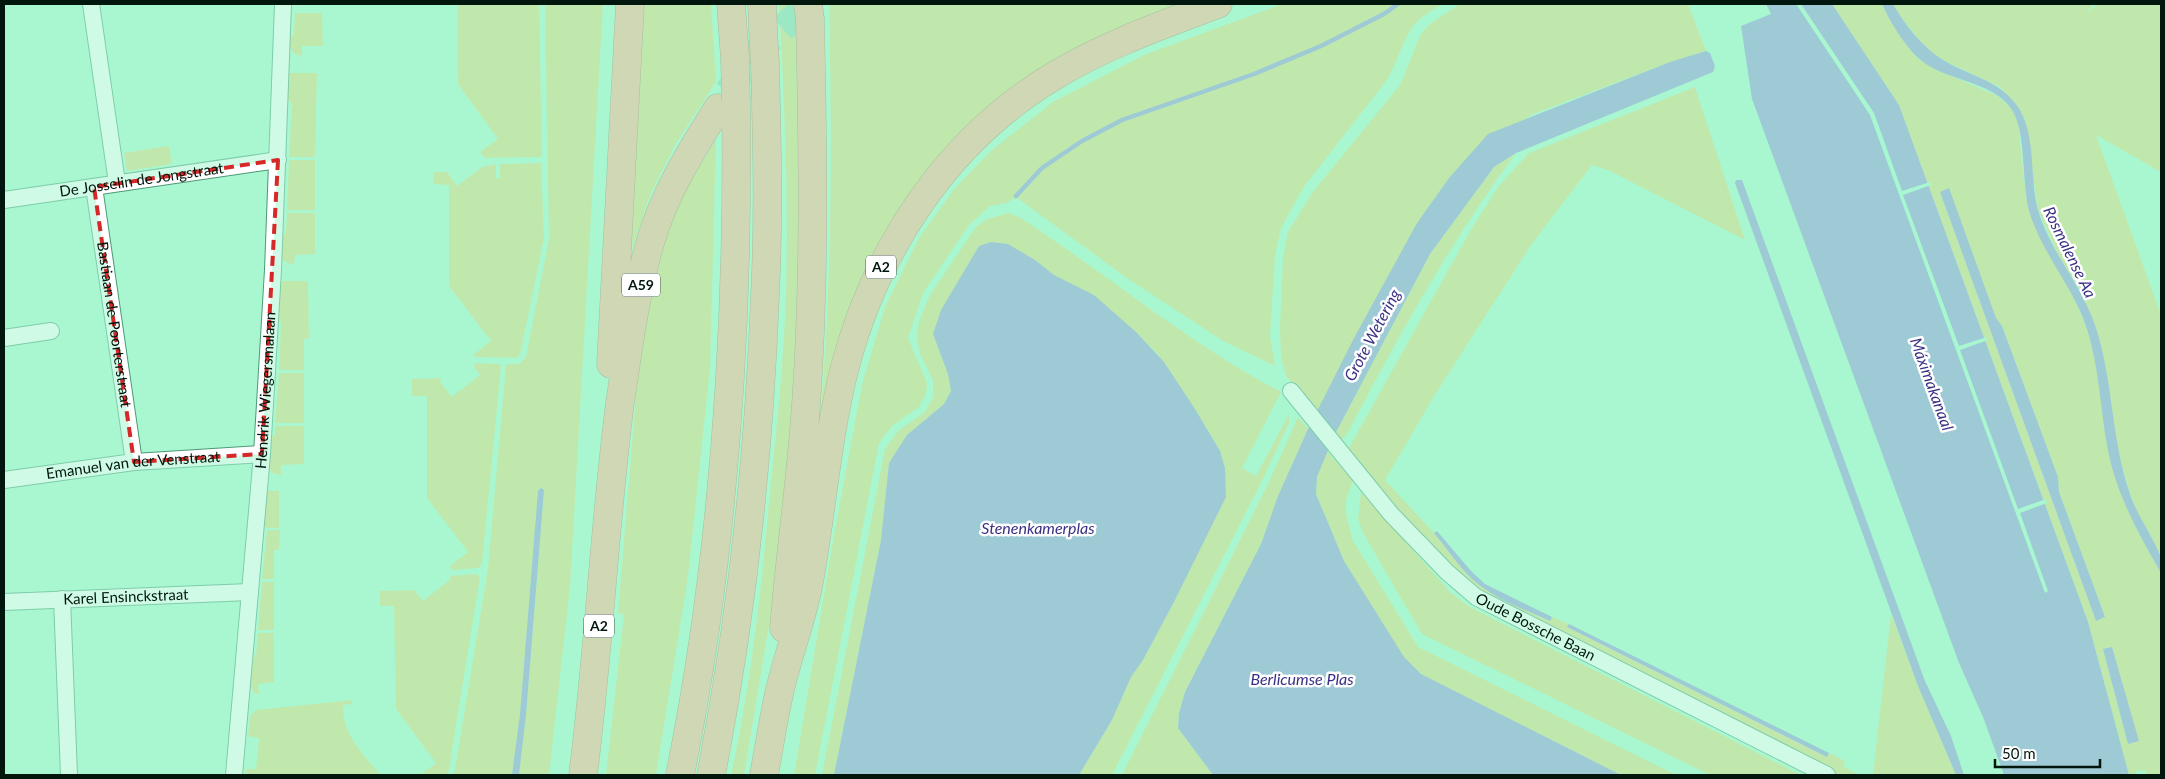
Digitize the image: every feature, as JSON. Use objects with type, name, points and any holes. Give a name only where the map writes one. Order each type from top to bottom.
[{"type":"highway","name":"A2","points":[[583,775],[601,604],[610,476],[612,342],[630,4]]},
{"type":"highway","points":[[680,775],[713,575],[730,405],[737,209],[727,104],[735,59],[731,4]]},
{"type":"highway","name":"A2","points":[[764,775],[779,694],[808,585],[844,369],[861,313],[880,269],[898,235],[929,190],[965,147],[1002,114],[1053,76],[1102,50],[1218,4]]},
{"type":"highway","name":"A2","points":[[779,694],[806,406],[812,290],[813,154],[809,12]]},
{"type":"highway","points":[[711,775],[743,579],[760,408],[767,205],[765,64],[762,16]]},
{"type":"highway","name":"A59","points":[[610,476],[628,343],[650,243],[665,203],[686,159],[727,104]]},
{"type":"street","points":[[91,4],[117,184]]},
{"type":"street","name":"Hendrik Wiegersmalaan","points":[[234,775],[262,454],[278,160],[283,4]]},
{"type":"street","name":"De Josselin de Jongstraat","points":[[4,200],[278,160]]},
{"type":"street","name":"Bastiaan de Poorterstraat","points":[[94,187],[134,462]]},
{"type":"street","points":[[4,338],[51,331]]},
{"type":"street","name":"Oude Bossche Baan","points":[[1291,391],[1391,514],[1447,572],[1476,597],[1827,775]]},
{"type":"street","name":"Emanuel van der Venstraat","points":[[4,480],[134,462],[262,454]]},
{"type":"street","name":"Karel Ensinckstraat","points":[[4,602],[250,592]]},
{"type":"street","points":[[62,599],[68,775]]},
{"type":"highlighted area","points":[[278,160],[262,454],[134,462],[94,187]]},
{"type":"shaded area","points":[[457,4],[539,4],[542,155],[540,157],[485,158],[480,152],[498,139],[458,84]]},
{"type":"shaded area","points":[[545,4],[603,4],[570,587],[549,775],[519,775],[526,715],[544,491],[541,488],[538,491],[520,714],[512,775],[454,775],[488,568],[506,366],[509,364],[519,364],[526,357],[549,239]]},
{"type":"shaded area","points":[[642,4],[711,4],[716,82],[675,145],[651,193],[629,257]]},
{"type":"shaded area","points":[[779,4],[798,4],[800,292],[793,408],[776,583],[744,775],[731,775],[744,710],[758,612],[783,347],[787,256],[784,112]]},
{"type":"shaded area","points":[[832,4],[1192,4],[1098,40],[890,231],[812,502],[827,317],[831,183],[829,6]]},
{"type":"shaded area","points":[[1282,4],[1442,4],[1421,18],[1411,29],[1387,80],[1303,188],[1281,228],[1275,256],[1270,336],[1275,366],[1223,341],[1124,276],[1016,197],[1007,203],[990,206],[969,225],[923,293],[908,338],[927,383],[926,394],[919,407],[892,426],[879,443],[815,775],[794,775],[834,535],[862,385],[885,307],[919,238],[955,188],[992,150],[1053,102],[1144,55]]},
{"type":"shaded area","points":[[1460,4],[1688,4],[1706,51],[1670,62],[1531,115],[1449,178],[1417,223],[1317,412],[1286,376],[1281,357],[1280,327],[1283,258],[1288,232],[1312,193],[1400,85],[1421,34],[1430,24]]},
{"type":"shaded area","points":[[1832,4],[1882,4],[1889,19],[1917,58],[1937,70],[1996,95],[2012,109],[2018,122],[2025,189],[2030,214],[2075,299],[2087,329],[2097,365],[2107,446],[2134,524],[2161,573],[2161,775],[2146,775],[2145,770],[2136,771],[2136,775],[2129,775],[2088,622],[1899,105]],"holes":[[[1949,189],[1996,319],[2002,326],[2058,477],[2059,492],[2105,617],[2096,621],[1940,192]],[[2112,647],[2138,740],[2128,744],[2103,649]]]},
{"type":"shaded area","points":[[1893,4],[1924,4],[1925,6],[1931,4],[2094,4],[2085,14],[2098,4],[2161,4],[2161,172],[2096,135],[2161,315],[2161,556],[2142,524],[2129,491],[2117,446],[2105,364],[2083,294],[2060,259],[2038,210],[2025,119],[2000,87],[1943,60],[1925,47],[1900,16]]},
{"type":"shaded area","points":[[295,13],[322,13],[323,46],[302,46],[302,56],[293,52],[289,44],[289,38],[294,34]]},
{"type":"shaded area","points":[[290,73],[317,73],[315,157],[289,157],[292,104],[287,99]]},
{"type":"shaded area","points":[[1695,87],[1745,240],[1608,170],[1592,165],[1531,245],[1436,393],[1385,480],[1434,533],[1466,574],[1499,598],[1549,621],[1552,617],[1569,624],[1567,627],[1827,757],[1829,753],[1845,761],[1843,766],[1859,775],[1836,775],[1775,746],[1458,579],[1349,453],[1349,448],[1469,233],[1498,187],[1529,153]]},
{"type":"shaded area","points":[[716,139],[710,368],[688,576],[656,775],[606,775],[624,615],[618,613],[640,347],[660,253],[676,206]]},
{"type":"shaded area","points":[[169,146],[172,164],[127,171],[124,153]]},
{"type":"shaded area","points":[[1516,153],[1447,255],[1347,434],[1339,442],[1334,436],[1430,254],[1494,167]]},
{"type":"shaded area","points":[[289,160],[315,160],[315,210],[287,210]]},
{"type":"shaded area","points":[[541,163],[544,238],[520,355],[517,358],[475,357],[473,355],[491,341],[449,286],[449,185],[433,184],[434,172],[447,172],[457,186],[482,167],[496,164],[496,178],[500,179],[500,164]]},
{"type":"shaded area","points":[[287,213],[315,213],[315,254],[295,255],[294,264],[285,261],[281,250],[281,237],[286,233]]},
{"type":"shaded area","points":[[1009,213],[1019,217],[1052,239],[1213,352],[1281,392],[1242,468],[1256,476],[1289,414],[1289,423],[1262,481],[1112,775],[1079,775],[1112,720],[1131,677],[1143,660],[1174,602],[1220,451],[1195,409],[1156,352],[1094,295],[1054,275],[1035,260],[979,246],[933,334],[948,374],[951,391],[944,404],[931,415],[889,463],[881,540],[834,775],[822,775],[885,449],[898,431],[925,412],[933,397],[933,380],[920,354],[917,338],[919,321],[930,295],[976,227],[987,219]]},
{"type":"shaded area","points":[[281,281],[308,281],[309,339],[304,339],[304,370],[279,370],[281,323],[277,319]]},
{"type":"shaded area","points":[[475,363],[499,364],[501,366],[482,564],[479,568],[451,570],[450,566],[468,552],[427,498],[427,396],[412,396],[412,379],[441,378],[440,382],[452,397],[480,375],[474,367]]},
{"type":"shaded area","points":[[279,373],[304,373],[304,423],[275,423]]},
{"type":"shaded area","points":[[1298,417],[1308,429],[1278,496],[1261,544],[1185,692],[1179,713],[1178,728],[1213,775],[1122,775],[1268,484]]},
{"type":"shaded area","points":[[275,426],[304,426],[304,464],[281,465],[281,475],[272,473],[268,466],[270,439],[275,434]]},
{"type":"shaded area","points":[[1327,451],[1353,481],[1346,500],[1346,513],[1352,539],[1418,647],[1676,775],[1621,775],[1421,674],[1403,657],[1344,561],[1322,509],[1316,493],[1317,477]]},
{"type":"shaded area","points":[[267,491],[279,491],[279,528],[266,528],[263,525]]},
{"type":"shaded area","points":[[1361,492],[1450,592],[1468,606],[1801,775],[1710,775],[1422,634],[1363,533],[1358,519]]},
{"type":"shaded area","points":[[267,530],[280,530],[279,550],[274,550],[274,579],[262,579]]},
{"type":"shaded area","points":[[477,574],[480,577],[448,775],[420,775],[436,763],[396,709],[394,606],[380,606],[380,591],[414,590],[423,601],[451,579],[449,576]]},
{"type":"shaded area","points":[[262,582],[274,582],[274,630],[258,630]]},
{"type":"shaded area","points":[[1891,614],[1918,686],[1956,775],[1873,775]]},
{"type":"shaded area","points":[[258,633],[274,633],[274,682],[258,684],[259,694],[254,693],[249,683],[251,660],[256,655]]},
{"type":"shaded area","points":[[352,700],[352,704],[343,705],[346,726],[355,743],[380,775],[245,775],[246,769],[256,769],[259,738],[248,736],[250,716],[256,710]]},
{"type":"water","name":"Máximakanaal","points":[[1766,4],[1832,4],[1899,105],[2088,622],[2129,775],[2004,775],[1983,717],[1959,663],[1752,99],[1741,26],[1771,14]]},
{"type":"water","points":[[1882,4],[1893,4],[1915,35],[1935,55],[1953,66],[1993,84],[2011,98],[2024,118],[2030,144],[2038,210],[2050,240],[2082,296],[2095,325],[2101,345],[2123,471],[2136,508],[2160,555],[2161,573],[2128,512],[2116,479],[2107,445],[2097,372],[2087,329],[2030,214],[2027,202],[2022,145],[2017,120],[2012,110],[1992,92],[1940,71],[1917,57],[1897,32]]},
{"type":"water","name":"Berlicumse Plas","points":[[1706,51],[1710,53],[1715,66],[1713,72],[1516,153],[1494,167],[1430,254],[1334,436],[1317,477],[1316,494],[1344,561],[1404,657],[1421,674],[1621,775],[1213,775],[1178,728],[1179,713],[1185,692],[1261,544],[1278,496],[1308,429],[1354,338],[1417,223],[1449,178],[1488,134],[1670,62]]},
{"type":"water","points":[[1736,180],[1742,180],[1925,681],[1951,736],[1964,775],[1956,775],[1918,686],[1735,183]]},
{"type":"water","points":[[1949,188],[1996,318],[2002,326],[2058,477],[2059,492],[2105,617],[2096,621],[1940,192]]},
{"type":"water","name":"Stenenkamerplas","points":[[991,242],[1008,244],[1035,260],[1054,275],[1094,295],[1136,332],[1164,362],[1220,451],[1225,468],[1226,497],[1174,602],[1143,660],[1131,677],[1112,720],[1079,775],[834,775],[881,540],[889,463],[907,435],[944,404],[951,391],[948,374],[933,334],[941,310],[979,246]]},
{"type":"water","points":[[541,488],[544,490],[526,715],[519,775],[512,775],[520,714],[538,491]]},
{"type":"water","points":[[1437,531],[1471,571],[1485,584],[1552,617],[1550,621],[1505,601],[1484,589],[1462,568],[1434,533]]},
{"type":"water","points":[[1569,624],[1829,753],[1827,757],[1567,627]]},
{"type":"water","points":[[2112,647],[2139,741],[2128,744],[2103,649]]},
{"type":"pier","points":[[1796,4],[1801,4],[1874,113],[1902,191],[1930,182],[1931,185],[1903,195],[1959,346],[1987,337],[1988,340],[1960,350],[2018,509],[2046,499],[2047,503],[2020,513],[2048,591],[2045,593],[1870,115]]},
{"type":"waterway","points":[[1016,196],[1042,168],[1082,141],[1122,120],[1254,74],[1321,46],[1384,14],[1398,4]]},
{"type":"tunnel","points":[[728,92],[758,50],[810,4]]},
{"type":"water label","name":"Rosmalense Aa","points":[[2070,252]]},
{"type":"water label","name":"Grote Wetering","points":[[1372,335]]}]
